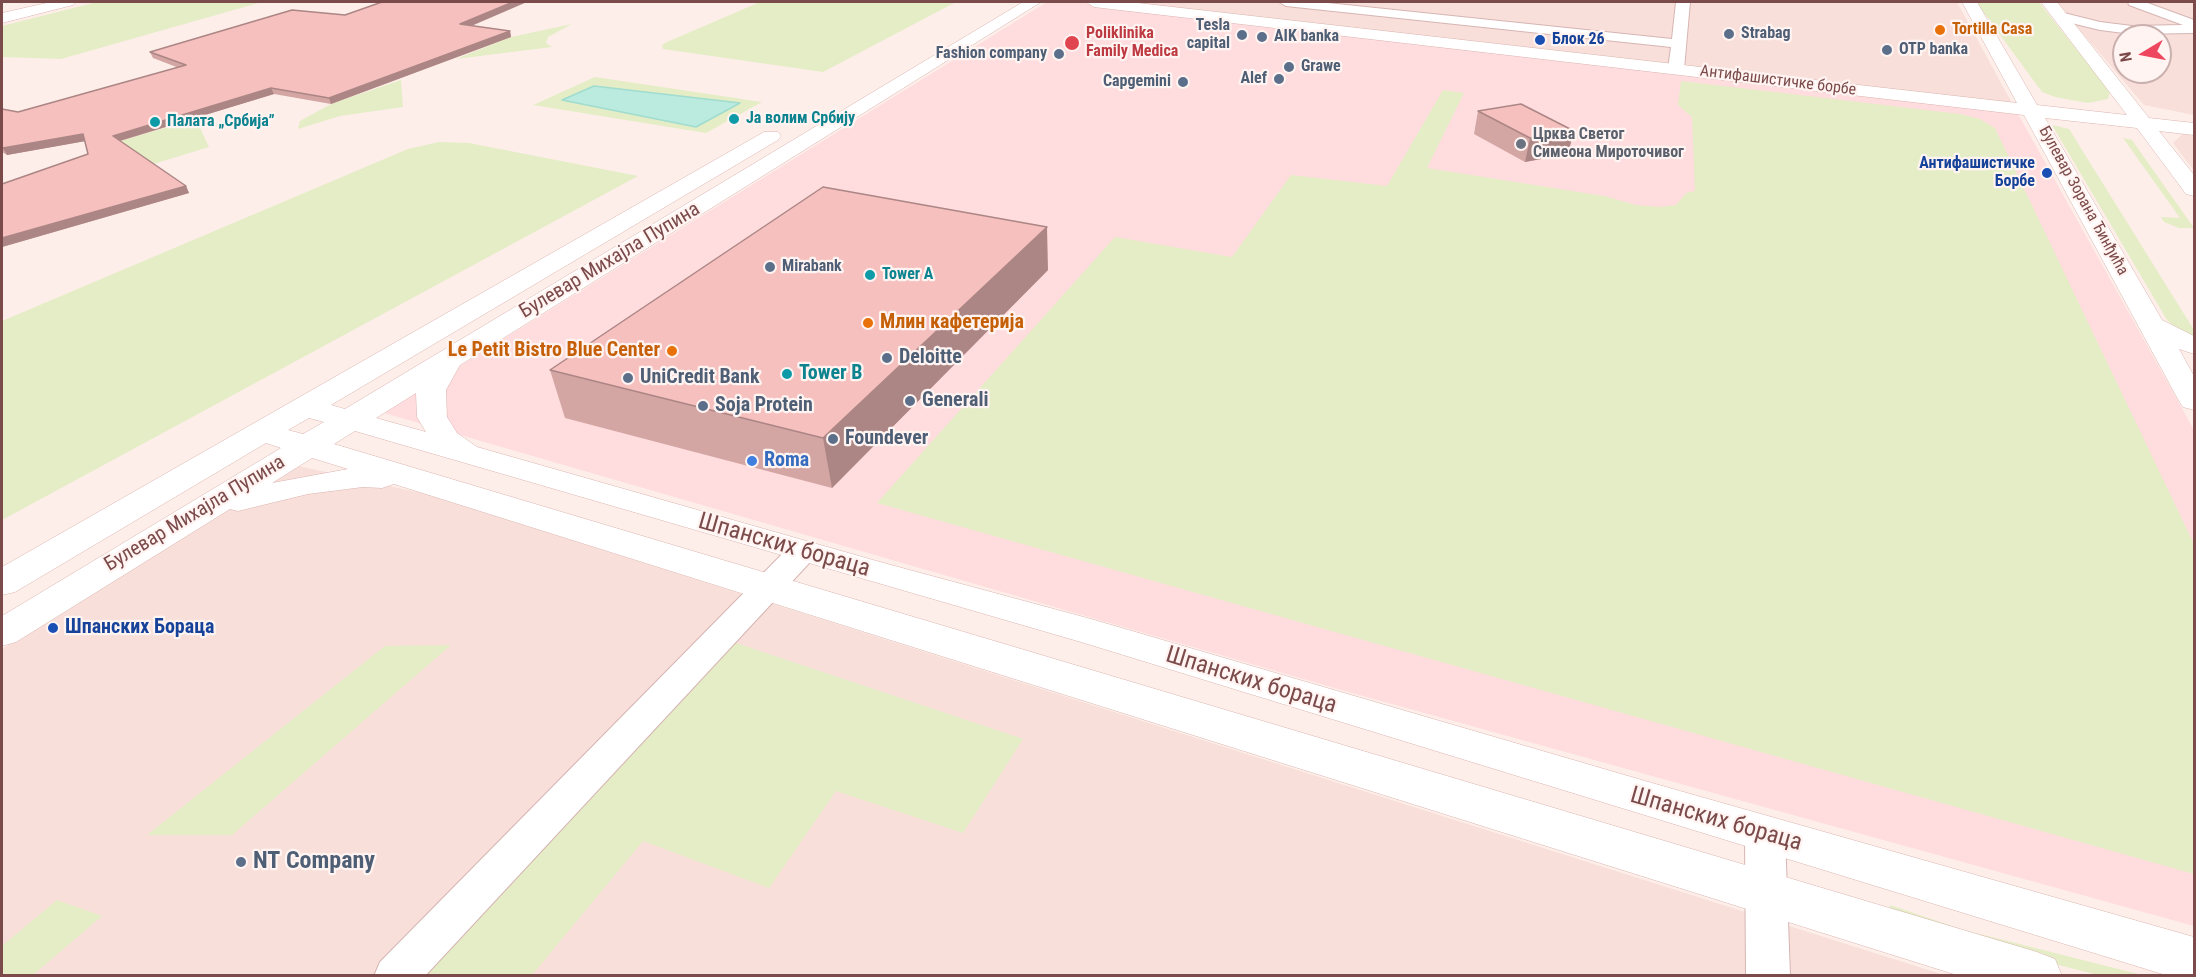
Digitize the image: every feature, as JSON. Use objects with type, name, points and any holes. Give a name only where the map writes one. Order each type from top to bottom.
[{"type":"street","points":[[2,13],[47,2]]},
{"type":"street","points":[[2,18],[68,2]]},
{"type":"street","points":[[891,67],[1003,2]]},
{"type":"street","name":"Булевар Михајла Пупина","points":[[2,633],[1033,2]]},
{"type":"street","name":"Антифашистичке борбе","points":[[1094,2],[1369,23],[1677,58]]},
{"type":"street","name":"Антифашистичке борбе","points":[[1159,2],[1677,58],[2031,106],[2140,118],[2194,119]]},
{"type":"street","name":"Антифашистичке борбе","points":[[1286,2],[1369,23]]},
{"type":"street","points":[[1677,58],[1683,2]]},
{"type":"street","name":"Булевар Зорана Ђинђића","points":[[1970,2],[2031,106],[2151,325],[2193,394]]},
{"type":"street","points":[[2049,2],[2194,189]]},
{"type":"street","points":[[2134,2],[2194,24]]},
{"type":"street","points":[[2066,22],[2112,27]]},
{"type":"street","points":[[2172,31],[2194,29]]},
{"type":"street","points":[[2172,32],[2194,40]]},
{"type":"street","name":"Антифашистичке борбе","points":[[2140,118],[2194,129]]},
{"type":"street","name":"Булевар Михајла Пупина","points":[[2,584],[789,126],[822,130]]},
{"type":"street","points":[[2151,325],[2194,346]]},
{"type":"street","points":[[450,358],[431,390],[432,417],[446,439],[465,452]]},
{"type":"street","name":"Шпанских бораца","points":[[305,406],[802,552],[1091,632],[1765,835],[2194,960]]},
{"type":"street","name":"Шпанских бораца","points":[[262,432],[2037,975]]},
{"type":"street","points":[[193,515],[269,491],[308,484],[363,477],[420,481]]},
{"type":"street","points":[[396,975],[802,552]]},
{"type":"street","points":[[1765,835],[1768,975]]},
{"type":"shaded area","name":"Блок 26","points":[[1047,2],[1075,2],[2017,112],[2194,430],[2194,926],[1345,691],[384,413]]},
{"type":"shaded area","points":[[1112,2],[1957,2],[2013,105]]},
{"type":"shaded area","points":[[2056,2],[2194,2],[2194,115],[2144,105],[2126,84],[2172,84],[2172,24],[2112,24],[2112,68]]},
{"type":"shaded area","points":[[2182,134],[2194,135],[2194,171],[2173,143]]},
{"type":"shaded area","points":[[298,466],[426,494],[1944,975],[2,976],[2,649]]},
{"type":"green space","points":[[97,2],[262,2],[61,59],[2,57],[2,26]]},
{"type":"green space","points":[[760,2],[956,2],[823,72],[663,49],[662,45],[667,42]]},
{"type":"green space","points":[[1976,2],[2039,2],[2110,92],[2108,99],[2088,103],[2055,97],[2042,92]]},
{"type":"green space","points":[[572,24],[548,37],[546,43],[552,47],[456,59],[511,37]]},
{"type":"green space","points":[[595,77],[762,102],[706,133],[533,105]]},
{"type":"green space","points":[[401,80],[403,107],[340,116],[298,129],[300,121],[331,104]]},
{"type":"green space","name":"Блок 26","points":[[1681,81],[1960,114],[1980,119],[1995,128],[2194,544],[2194,874],[877,503],[1115,237],[1232,257],[1291,175],[1387,186],[1443,90],[1464,93],[1427,168],[1604,196],[1636,205],[1660,207],[1676,205],[1686,193],[1695,191],[1692,117],[1678,105]]},
{"type":"green space","points":[[196,119],[209,147],[150,165],[109,144]]},
{"type":"green space","points":[[2052,125],[2069,129],[2194,330],[2194,341],[2184,336],[2167,320]]},
{"type":"green space","points":[[2123,138],[2132,140],[2194,228],[2179,228],[2164,222],[2161,217],[2180,218]]},
{"type":"green space","points":[[439,142],[469,143],[638,176],[2,520],[2,321],[408,149]]},
{"type":"green space","points":[[733,642],[1023,739],[963,833],[836,791],[769,888],[643,841],[532,975],[421,976]]},
{"type":"green space","points":[[451,645],[232,835],[147,835],[385,646]]},
{"type":"green space","points":[[57,900],[102,916],[33,975],[2,975],[2,946]]},
{"type":"green space","points":[[1890,905],[1964,930],[2142,975],[2102,976],[1988,947],[1890,915]]},
{"type":"water","points":[[594,86],[740,103],[696,127],[562,100]]},
{"type":"building","name":"Палата „Србија”","points":[[382,2],[513,2],[460,24],[510,31],[329,98],[271,88],[113,136],[186,186],[2,238],[2,184],[88,154],[83,134],[2,148],[2,109],[18,112],[186,65],[150,52],[292,10],[345,15]]},
{"type":"building","points":[[1521,104],[1574,131],[1530,138],[1478,111]]},
{"type":"building","points":[[823,187],[1047,227],[823,438],[550,370]]},
{"type":"place","name":"Tortilla Casa","points":[[1940,30]]},
{"type":"place","name":"Strabag","points":[[1729,34]]},
{"type":"place","name":"Tesla capital","points":[[1242,35]]},
{"type":"place","name":"AIK banka","points":[[1262,37]]},
{"type":"place","name":"Блок 26","points":[[1540,40]]},
{"type":"place","name":"Poliklinika Family Medica","points":[[1072,43]]},
{"type":"place","name":"OTP banka","points":[[1887,50]]},
{"type":"place","name":"Fashion company","points":[[1059,54]]},
{"type":"place","name":"Grawe","points":[[1289,67]]},
{"type":"place","name":"Alef","points":[[1279,79]]},
{"type":"place","name":"Capgemini","points":[[1183,82]]},
{"type":"place","name":"Ја волим Србију","points":[[734,119]]},
{"type":"place","name":"Палата „Србија”","points":[[155,122]]},
{"type":"place","name":"Црква Светог Симеона Мироточивог","points":[[1521,144]]},
{"type":"place","name":"Антифашистичке Борбе","points":[[2047,173]]},
{"type":"place","name":"Mirabank","points":[[770,267]]},
{"type":"place","name":"Tower A","points":[[870,275]]},
{"type":"place","name":"Млин кафетерија","points":[[868,323]]},
{"type":"place","name":"Le Petit Bistro Blue Center","points":[[672,351]]},
{"type":"place","name":"Deloitte","points":[[887,358]]},
{"type":"place","name":"Tower B","points":[[787,374]]},
{"type":"place","name":"UniCredit Bank","points":[[628,378]]},
{"type":"place","name":"Generali","points":[[910,401]]},
{"type":"place","name":"Soja Protein","points":[[703,406]]},
{"type":"place","name":"Foundever","points":[[833,439]]},
{"type":"place","name":"Roma","points":[[752,461]]},
{"type":"place","name":"Шпанских Бораца","points":[[53,628]]},
{"type":"place","name":"NT Company","points":[[241,862]]}]
